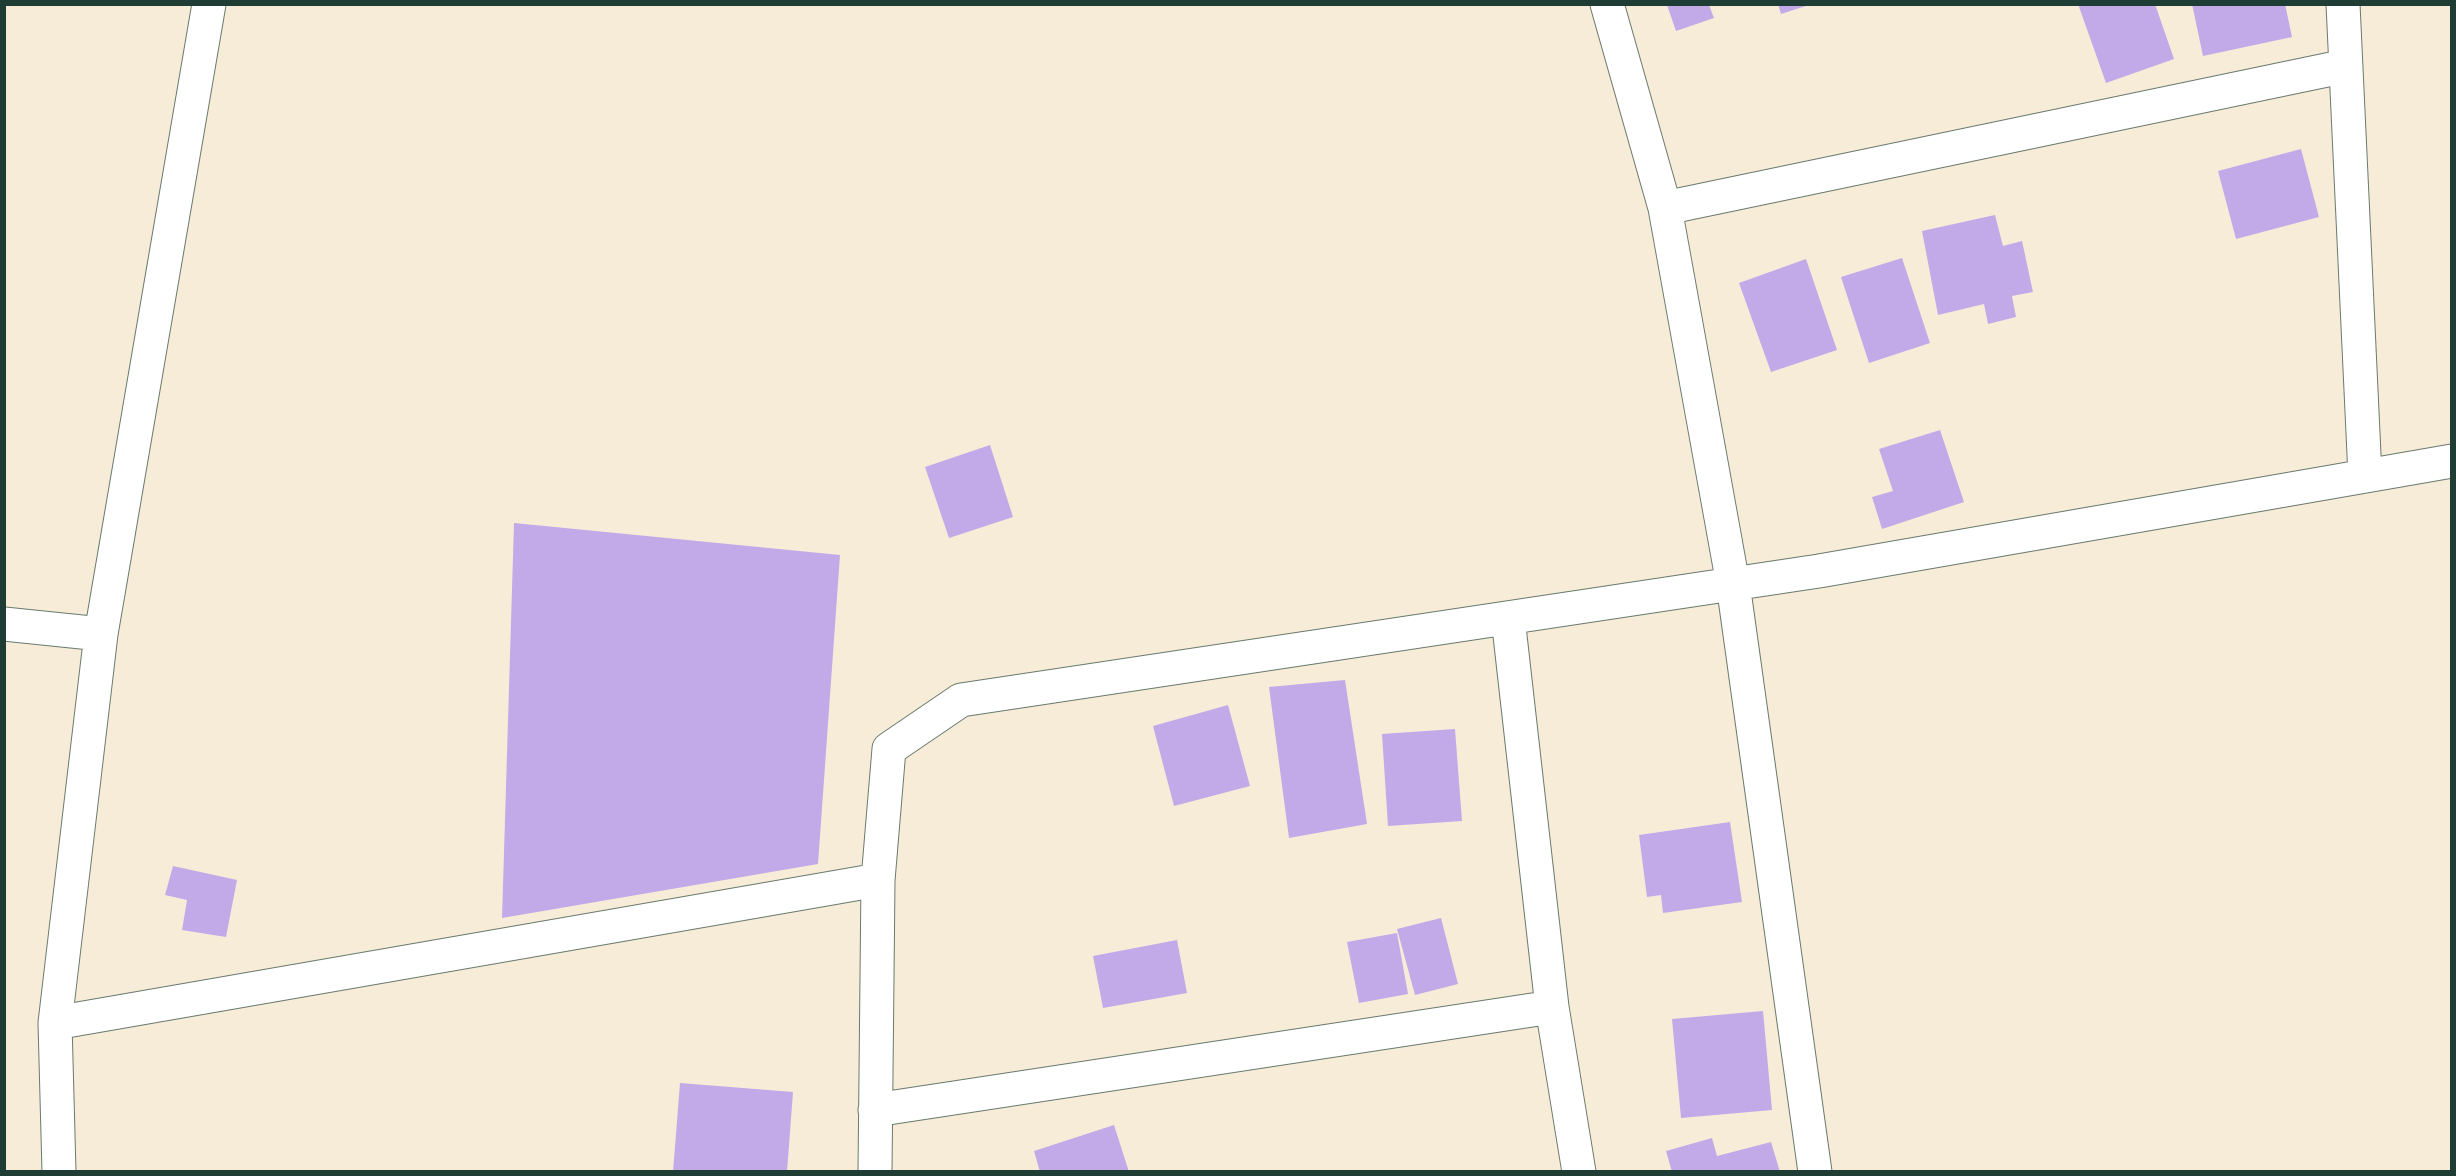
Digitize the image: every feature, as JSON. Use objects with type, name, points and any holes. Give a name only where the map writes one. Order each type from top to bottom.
[{"type":"street","points":[[59,1172],[55,1023],[101,634],[209,4]]},
{"type":"street","points":[[1607,4],[1665,208],[1733,584],[1815,1172]]},
{"type":"street","points":[[2343,4],[2365,476]]},
{"type":"street","points":[[1665,208],[2346,66]]},
{"type":"street","points":[[874,1172],[878,880],[889,749],[961,700],[1733,584],[2451,461]]},
{"type":"street","points":[[1508,618],[1552,1007],[1579,1172]]},
{"type":"street","points":[[4,624],[101,634]]},
{"type":"street","points":[[55,1023],[878,880]]},
{"type":"street","points":[[875,1110],[1552,1007]]},
{"type":"building","points":[[1778,4],[1809,4],[1809,5],[1781,14]]},
{"type":"building","points":[[2078,4],[2155,4],[2174,59],[2106,83]]},
{"type":"building","points":[[2192,4],[2285,4],[2292,37],[2203,56]]},
{"type":"building","points":[[1667,5],[1709,5],[1714,18],[1676,31]]},
{"type":"building","points":[[2301,149],[2319,217],[2236,239],[2218,171]]},
{"type":"building","points":[[1995,215],[2003,246],[2022,241],[2033,292],[2012,296],[2016,317],[1988,324],[1984,304],[1938,315],[1922,231]]},
{"type":"building","points":[[1902,258],[1930,343],[1869,363],[1841,277]]},
{"type":"building","points":[[1806,259],[1837,350],[1771,372],[1739,283]]},
{"type":"building","points":[[1940,430],[1964,502],[1882,529],[1872,497],[1893,491],[1879,449]]},
{"type":"building","points":[[990,445],[1013,517],[949,538],[925,467]]},
{"type":"building","points":[[514,523],[840,555],[818,864],[502,918]]},
{"type":"building","points":[[1345,680],[1367,824],[1289,838],[1269,687]]},
{"type":"building","points":[[1228,705],[1250,786],[1174,806],[1153,726]]},
{"type":"building","points":[[1455,729],[1462,821],[1388,826],[1382,734]]},
{"type":"building","points":[[1730,822],[1742,902],[1663,913],[1661,895],[1647,897],[1639,835]]},
{"type":"building","points":[[173,866],[237,880],[226,937],[182,930],[187,900],[165,895]]},
{"type":"building","points":[[1441,918],[1458,984],[1415,995],[1397,929]]},
{"type":"building","points":[[1397,933],[1408,994],[1359,1003],[1347,942]]},
{"type":"building","points":[[1177,940],[1187,993],[1103,1008],[1093,956]]},
{"type":"building","points":[[1763,1011],[1772,1110],[1681,1118],[1672,1019]]},
{"type":"building","points":[[680,1083],[793,1092],[787,1172],[673,1172]]},
{"type":"building","points":[[1114,1125],[1129,1172],[1040,1172],[1034,1151]]},
{"type":"building","points":[[1712,1138],[1717,1156],[1771,1142],[1780,1172],[1672,1172],[1666,1151]]}]
